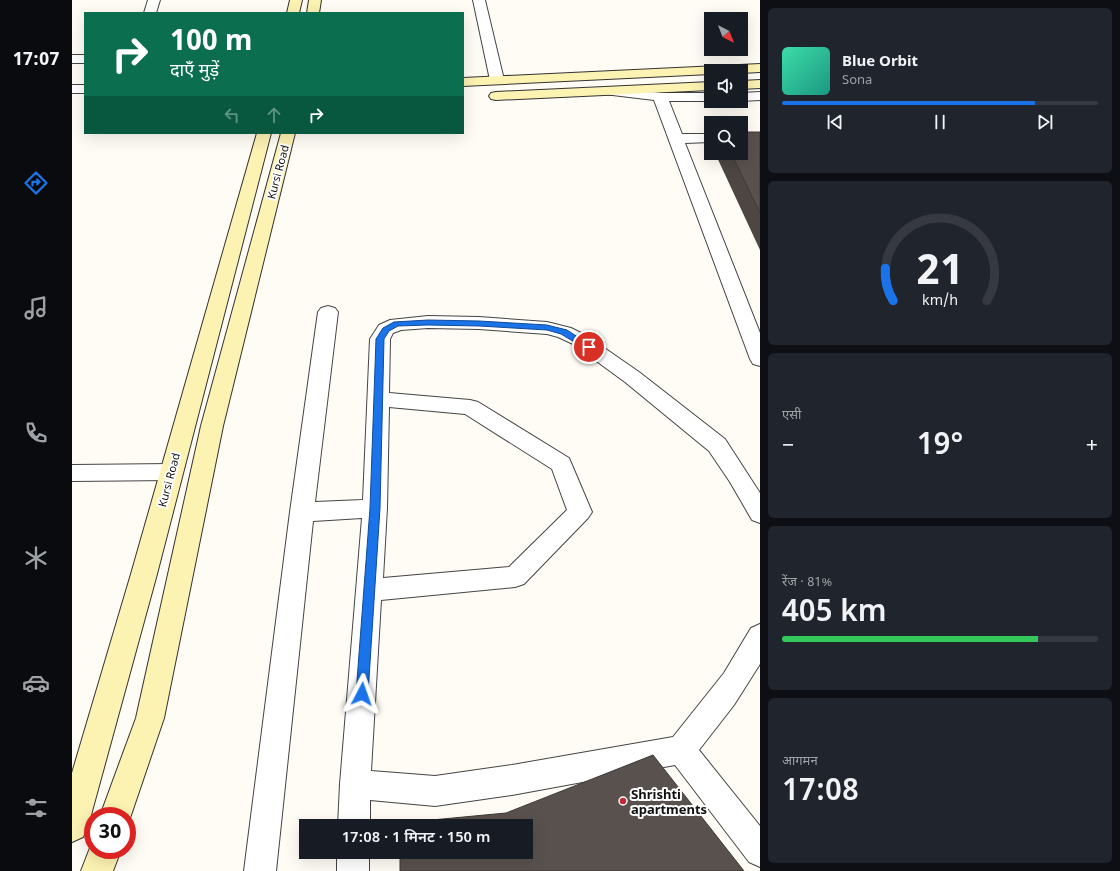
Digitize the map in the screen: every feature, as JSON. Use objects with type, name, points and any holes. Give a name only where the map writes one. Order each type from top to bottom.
[{"type":"main road","points":[[293,12],[296,0]]},
{"type":"main road","points":[[313,12],[315,0]]},
{"type":"main road","points":[[464,82],[760,68]]},
{"type":"main road","points":[[748,85],[760,84]]},
{"type":"main road","points":[[486,96],[704,86]]},
{"type":"main road","name":"Kursi Road","points":[[72,826],[172,472],[264,134]]},
{"type":"main road","name":"Kursi Road","points":[[119,807],[150,718],[212,426],[288,134]]},
{"type":"main road","points":[[236,236],[261,237]]},
{"type":"main road","points":[[217,305],[243,305]]},
{"type":"main road","points":[[163,501],[196,500]]},
{"type":"main road","points":[[97,871],[101,859]]},
{"type":"street","points":[[150,12],[154,0]]},
{"type":"street","points":[[479,0],[498,80]]},
{"type":"street","points":[[72,58],[84,59]]},
{"type":"street","points":[[72,89],[84,89]]},
{"type":"street","points":[[609,91],[660,97],[704,97]]},
{"type":"street","points":[[748,97],[760,96]]},
{"type":"street","points":[[660,97],[760,359]]},
{"type":"street","points":[[677,139],[704,138]]},
{"type":"street","points":[[260,871],[302,512],[328,312]]},
{"type":"street","points":[[354,819],[355,784],[375,508],[380,339],[386,329],[397,324],[428,322],[479,323],[547,328],[564,332],[580,340],[632,377],[717,446],[738,476],[760,514]]},
{"type":"street","points":[[369,590],[515,577],[580,512],[561,464],[470,408],[378,399]]},
{"type":"street","points":[[72,473],[172,472]]},
{"type":"street","points":[[302,512],[375,508]]},
{"type":"street","points":[[355,784],[435,791],[512,780],[681,750],[724,697],[753,653],[760,636]]},
{"type":"street","points":[[681,750],[760,850]]},
{"type":"street","points":[[353,859],[353,871]]},
{"type":"building","points":[[748,132],[760,132],[760,213],[734,160],[748,160]]},
{"type":"building","name":"Shrishti apartments","points":[[653,755],[744,871],[400,871],[400,859],[533,859],[533,819],[442,819],[506,813]]},
{"type":"place","name":"Shrishti apartments","points":[[623,801]]},
{"type":"route","points":[[362,694],[375,508],[380,339],[386,329],[397,324],[428,322],[479,323],[547,328],[564,332],[580,340],[589,347]]}]
